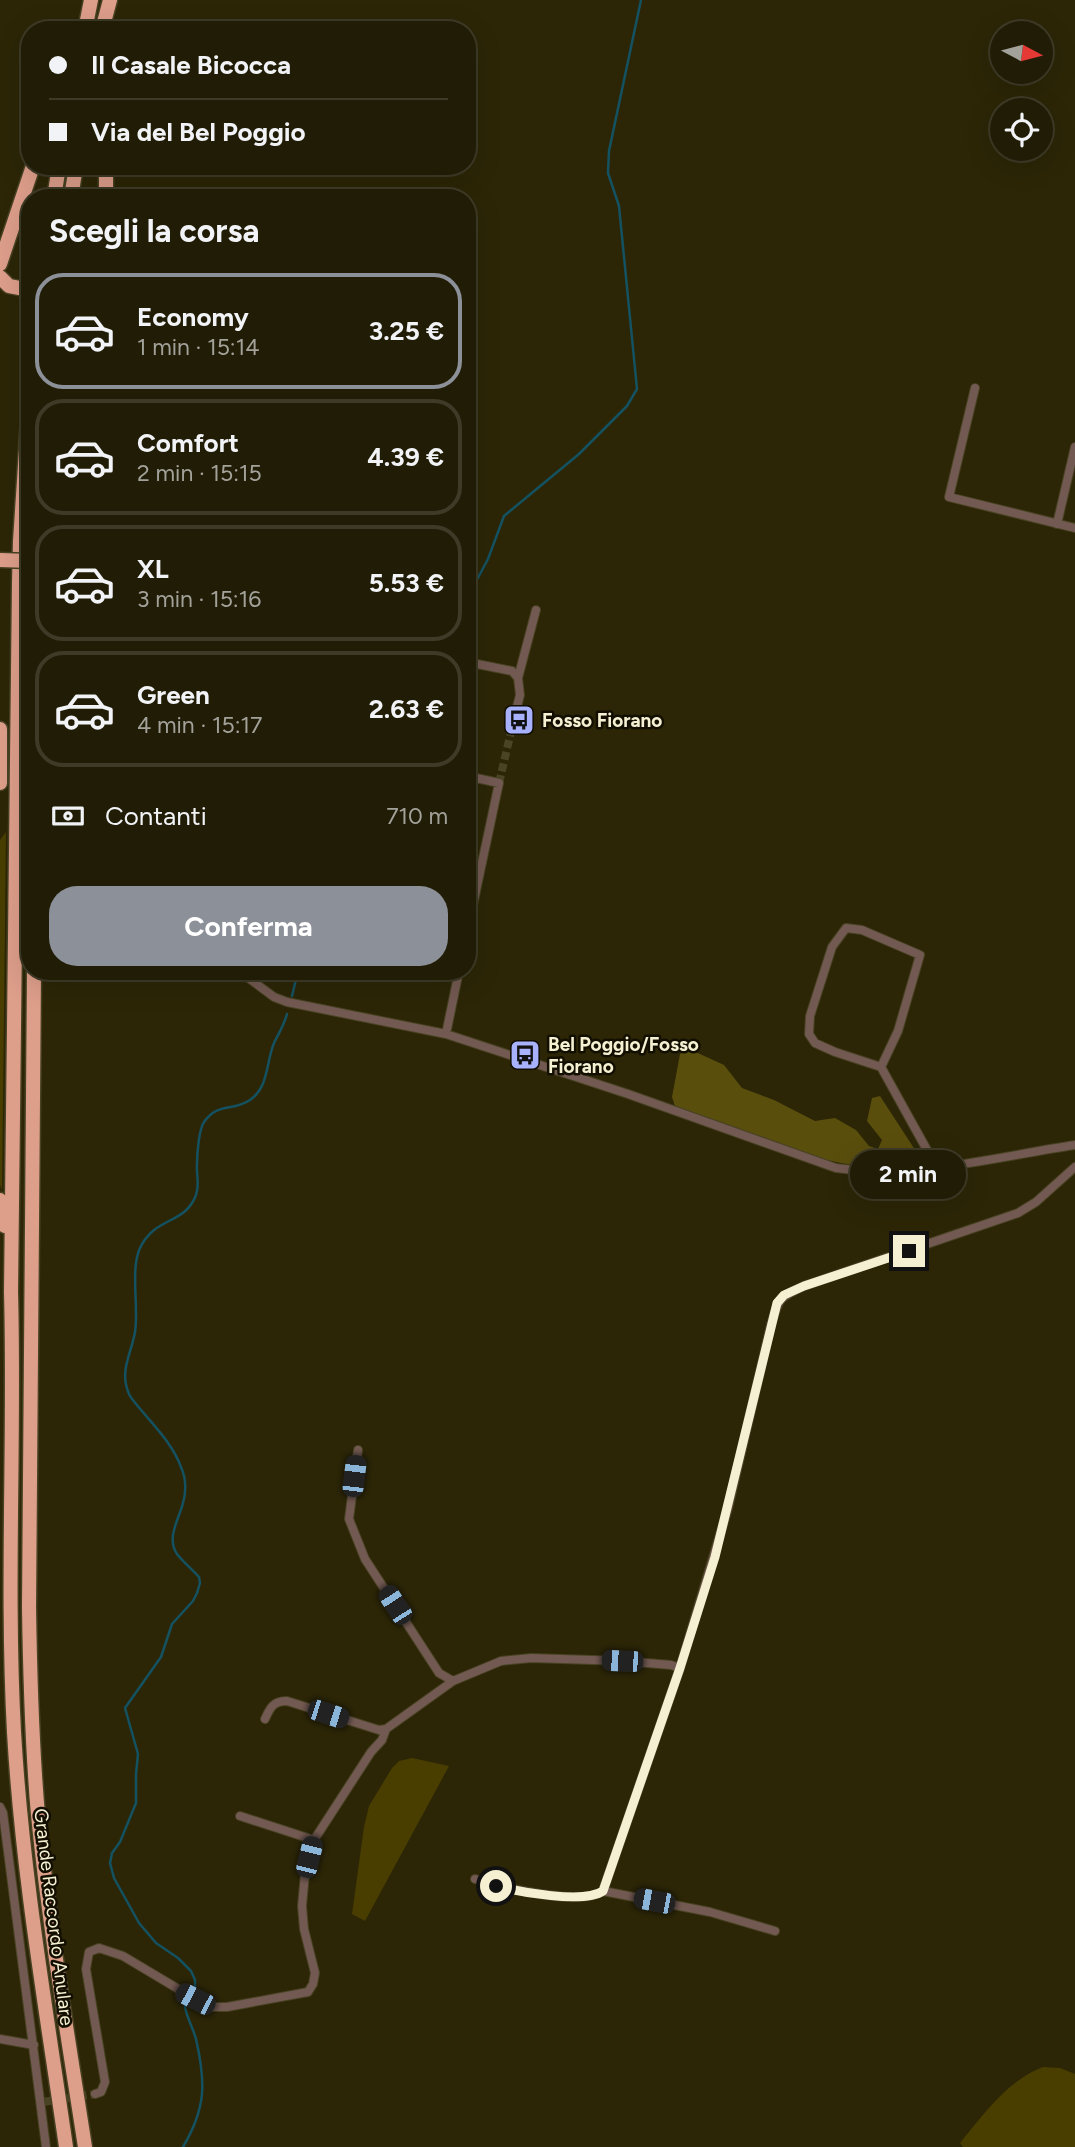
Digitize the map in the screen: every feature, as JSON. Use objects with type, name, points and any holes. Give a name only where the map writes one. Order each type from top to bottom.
[{"type":"highway","points":[[105,21],[112,0]]},
{"type":"highway","points":[[111,21],[112,0]]},
{"type":"highway","points":[[0,264],[21,202]]},
{"type":"highway","points":[[0,277],[6,285],[21,289]]},
{"type":"highway","name":"Grande Raccordo Anulare","points":[[21,538],[11,1292],[11,1623],[21,1819],[33,1929],[66,2147]]},
{"type":"highway","points":[[0,560],[21,561]]},
{"type":"highway","points":[[0,729],[0,783]]},
{"type":"highway","name":"Grande Raccordo Anulare","points":[[34,980],[31,1695],[38,1814],[54,1949],[85,2147]]},
{"type":"highway","points":[[0,1200],[11,1292]]},
{"type":"street","points":[[975,388],[949,497],[1075,528]]},
{"type":"street","points":[[1057,524],[1075,447]]},
{"type":"street","points":[[514,719],[520,695],[518,678],[536,610]]},
{"type":"street","points":[[476,664],[512,671],[518,678]]},
{"type":"street","points":[[476,778],[499,783],[476,891]]},
{"type":"street","points":[[881,1067],[898,1031],[920,955],[862,930],[846,928],[832,947],[810,1016],[809,1034],[815,1043],[881,1067],[937,1168]]},
{"type":"street","points":[[251,980],[274,997],[287,1002],[446,1034],[628,1094],[836,1168],[865,1172],[937,1168],[1075,1145]]},
{"type":"street","points":[[446,1034],[457,980]]},
{"type":"street","points":[[475,1878],[496,1886],[540,1894],[589,1896],[603,1891],[680,1668],[728,1508],[779,1300],[804,1286],[1018,1213],[1036,1202],[1075,1167]]},
{"type":"street","points":[[358,1450],[349,1519],[365,1559],[439,1673],[453,1681]]},
{"type":"street","points":[[265,1719],[272,1704],[287,1701],[370,1728],[386,1729],[453,1681],[501,1661],[531,1658],[622,1661],[680,1668]]},
{"type":"street","points":[[95,2094],[102,2092],[104,2082],[86,1969],[89,1952],[99,1948],[123,1956],[197,2002],[228,2007],[305,1993],[311,1989],[315,1973],[304,1929],[302,1906],[305,1874],[314,1840],[371,1752],[382,1740],[386,1729]]},
{"type":"street","points":[[0,1807],[3,1813],[46,2147]]},
{"type":"street","points":[[240,1816],[314,1840]]},
{"type":"street","points":[[603,1891],[710,1912],[775,1931]]},
{"type":"street","points":[[0,2039],[34,2045]]},
{"type":"shaded area","points":[[6,832],[2,1190],[0,840]]},
{"type":"shaded area","points":[[689,1049],[724,1065],[742,1088],[774,1100],[815,1121],[835,1118],[856,1130],[869,1146],[878,1149],[882,1140],[867,1121],[872,1098],[880,1096],[921,1159],[921,1164],[895,1168],[838,1162],[782,1147],[675,1106],[672,1097],[680,1054]]},
{"type":"shaded area","points":[[412,1758],[449,1766],[365,1921],[352,1914],[369,1806],[392,1768],[399,1761]]},
{"type":"shaded area","points":[[1043,2067],[1060,2068],[1075,2074],[1075,2147],[963,2147],[960,2143],[1007,2089]]},
{"type":"waterway","points":[[476,581],[488,559],[504,516],[579,454],[627,406],[637,389],[619,206],[608,173],[609,151],[641,0]]},
{"type":"waterway","points":[[292,996],[296,980]]},
{"type":"waterway","points":[[183,2147],[196,2120],[202,2095],[196,2039],[185,2007],[195,1990],[195,1980],[191,1971],[156,1943],[139,1923],[114,1878],[110,1863],[112,1853],[120,1842],[136,1803],[138,1754],[125,1708],[161,1657],[172,1624],[193,1601],[200,1583],[199,1577],[177,1554],[173,1542],[174,1528],[185,1494],[183,1471],[169,1444],[130,1396],[125,1370],[135,1332],[135,1278],[140,1248],[154,1230],[177,1217],[191,1205],[197,1191],[197,1154],[202,1125],[220,1109],[243,1104],[256,1095],[264,1081],[271,1050],[287,1014]]},
{"type":"tunnel","points":[[499,783],[514,719]]},
{"type":"tunnel","points":[[43,2102],[95,2094]]},
{"type":"place","name":"Fosso Fiorano","points":[[519,720]]},
{"type":"place","name":"Bel Poggio/Fosso Fiorano","points":[[525,1055]]},
{"type":"route","points":[[496,1886],[540,1894],[589,1896],[603,1891],[680,1668],[715,1557],[777,1303],[784,1295],[804,1286],[909,1251]]}]
